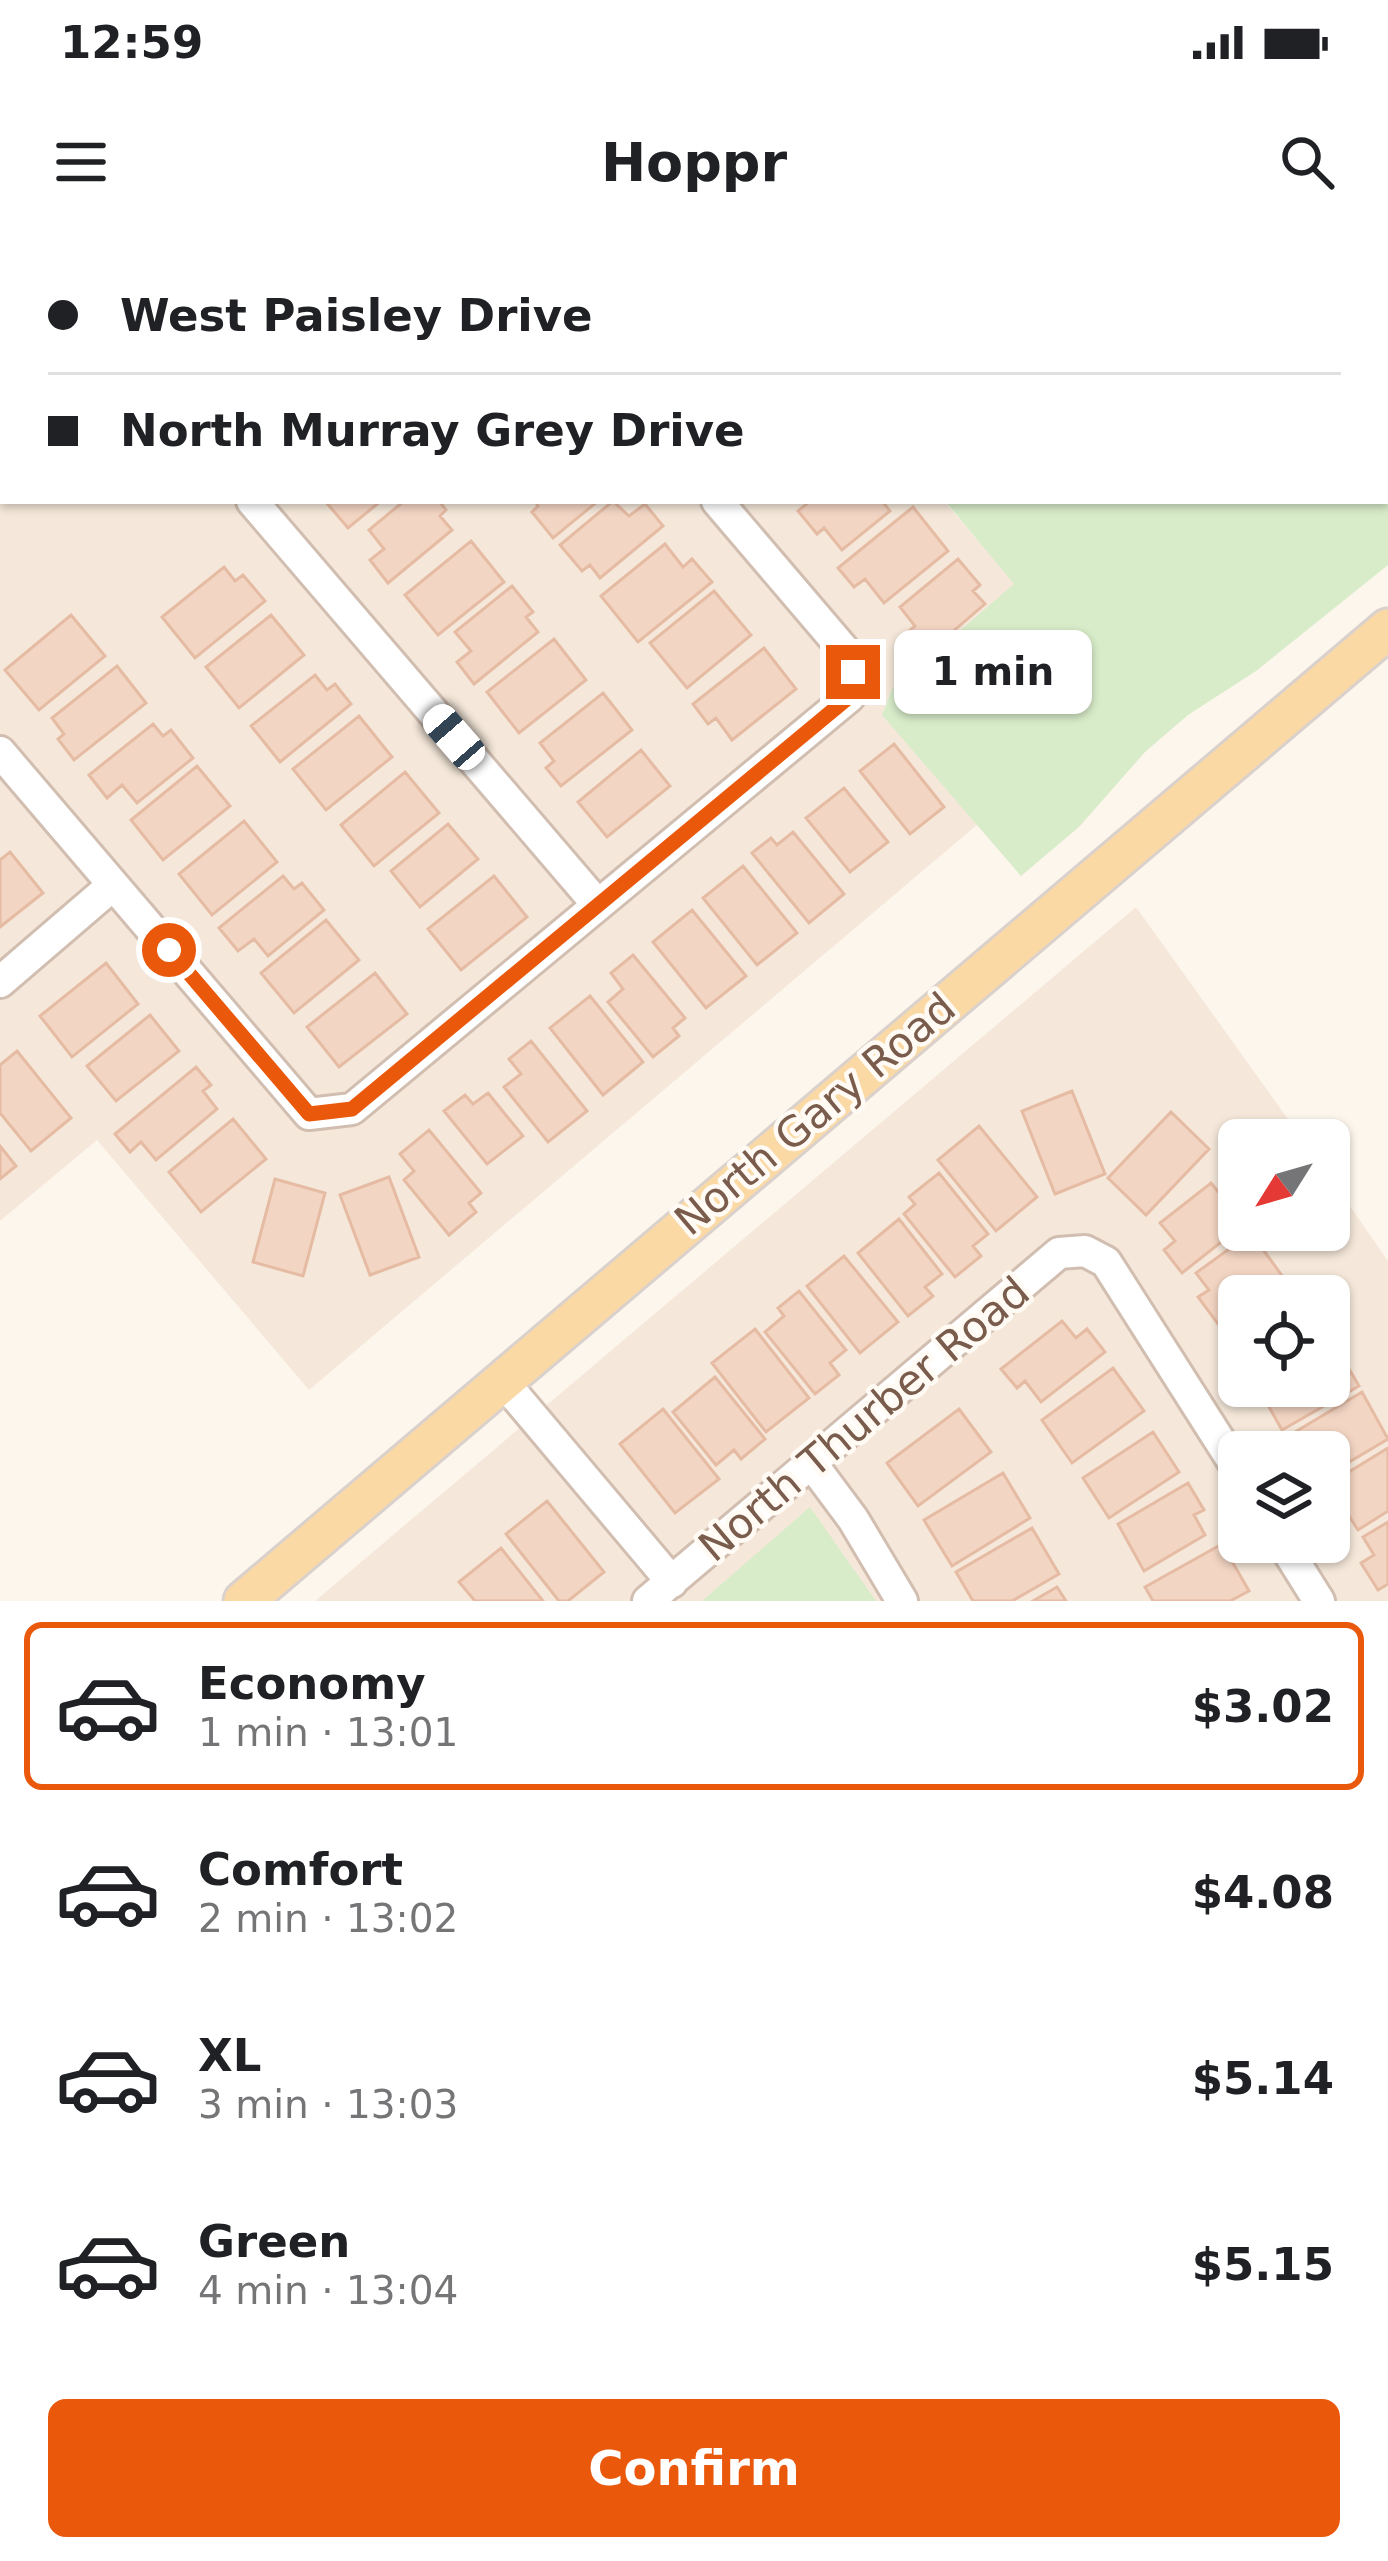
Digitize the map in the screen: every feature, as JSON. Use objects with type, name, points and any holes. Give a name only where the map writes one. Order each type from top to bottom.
[{"type":"main road","name":"North Gary Road","points":[[244,1601],[1388,629]]},
{"type":"street","points":[[255,504],[598,905]]},
{"type":"street","points":[[0,752],[309,1114],[352,1109],[849,697],[853,672],[844,650],[720,504]]},
{"type":"street","points":[[0,982],[113,885]]},
{"type":"street","name":"North Thurber Road","points":[[660,1592],[1059,1252],[1085,1251],[1106,1262],[1152,1326],[1218,1436]]},
{"type":"street","points":[[501,1379],[660,1592]]},
{"type":"street","points":[[812,1464],[853,1519],[902,1601]]},
{"type":"street","points":[[1295,1563],[1319,1601]]},
{"type":"shaded area","points":[[0,504],[947,504],[1015,584],[892,689],[882,715],[978,824],[309,1390],[97,1140],[0,1221]]},
{"type":"shaded area","points":[[1136,907],[1288,1119],[1218,1119],[1218,1251],[1350,1251],[1350,1206],[1388,1261],[1388,1601],[315,1601]]},
{"type":"green space","points":[[947,504],[1388,504],[1388,565],[1256,671],[1188,715],[1145,752],[1079,827],[1021,876],[882,715],[892,689],[1014,584]]},
{"type":"green space","points":[[810,1507],[876,1601],[702,1601]]},
{"type":"building","points":[[328,504],[377,504],[348,528]]},
{"type":"building","points":[[400,504],[441,504],[446,510],[440,516],[452,530],[388,583],[370,560],[384,549],[369,530]]},
{"type":"building","points":[[594,504],[553,538],[532,512],[538,506]]},
{"type":"building","points":[[609,504],[629,516],[645,504],[663,526],[600,578],[590,565],[582,571],[560,545]]},
{"type":"building","points":[[806,504],[884,504],[890,511],[842,550],[824,528],[817,534],[798,511]]},
{"type":"building","points":[[913,507],[948,551],[884,603],[865,579],[854,587],[838,568]]},
{"type":"building","points":[[471,541],[504,582],[438,635],[405,595]]},
{"type":"building","points":[[665,544],[683,567],[692,559],[712,582],[638,642],[601,596]]},
{"type":"building","points":[[958,559],[980,585],[973,591],[985,604],[921,659],[902,637],[915,626],[900,607]]},
{"type":"building","points":[[224,567],[235,581],[243,575],[265,601],[195,658],[162,617]]},
{"type":"building","points":[[512,586],[533,612],[526,617],[538,632],[474,684],[457,662],[471,651],[455,632]]},
{"type":"building","points":[[714,591],[751,635],[687,688],[650,643]]},
{"type":"building","points":[[71,615],[105,656],[39,710],[5,670]]},
{"type":"building","points":[[271,615],[304,655],[239,708],[206,667]]},
{"type":"building","points":[[554,639],[586,680],[519,733],[487,692]]},
{"type":"building","points":[[764,648],[796,689],[732,740],[716,718],[708,724],[693,704]]},
{"type":"building","points":[[117,666],[146,703],[74,760],[58,739],[64,734],[52,718]]},
{"type":"building","points":[[315,675],[327,690],[335,684],[351,704],[280,762],[251,726]]},
{"type":"building","points":[[603,693],[632,730],[561,786],[546,768],[554,761],[540,743]]},
{"type":"building","points":[[359,716],[392,757],[326,810],[293,769]]},
{"type":"building","points":[[153,724],[163,736],[171,730],[193,758],[137,803],[122,785],[107,798],[89,775]]},
{"type":"building","points":[[894,744],[944,807],[910,834],[860,771]]},
{"type":"building","points":[[641,750],[670,786],[607,837],[578,802]]},
{"type":"building","points":[[197,766],[230,806],[163,860],[131,820]]},
{"type":"building","points":[[405,772],[439,813],[374,866],[341,825]]},
{"type":"building","points":[[844,788],[888,842],[850,872],[806,818]]},
{"type":"building","points":[[244,821],[277,862],[212,915],[179,874]]},
{"type":"building","points":[[448,824],[478,859],[420,907],[391,871]]},
{"type":"building","points":[[793,832],[844,894],[809,923],[752,853],[771,838],[777,845]]},
{"type":"building","points":[[10,852],[43,893],[0,927],[0,860]]},
{"type":"building","points":[[743,866],[797,933],[757,965],[703,898]]},
{"type":"building","points":[[283,876],[294,889],[302,883],[324,910],[268,956],[254,939],[238,951],[219,928]]},
{"type":"building","points":[[494,876],[527,917],[461,970],[428,929]]},
{"type":"building","points":[[692,910],[746,976],[706,1008],[653,942]]},
{"type":"building","points":[[326,920],[359,960],[294,1013],[261,973]]},
{"type":"building","points":[[633,955],[685,1018],[673,1028],[679,1036],[653,1057],[608,1002],[623,989],[611,973]]},
{"type":"building","points":[[106,963],[138,1004],[72,1057],[40,1016]]},
{"type":"building","points":[[375,973],[407,1014],[339,1067],[307,1027]]},
{"type":"building","points":[[590,996],[643,1062],[603,1095],[550,1028]]},
{"type":"building","points":[[150,1015],[179,1051],[116,1101],[87,1066]]},
{"type":"building","points":[[531,1041],[587,1111],[548,1142],[504,1087],[521,1074],[509,1059]]},
{"type":"building","points":[[17,1051],[71,1118],[31,1151],[0,1113],[0,1065]]},
{"type":"building","points":[[196,1067],[211,1085],[203,1091],[217,1109],[156,1160],[141,1142],[130,1152],[115,1134]]},
{"type":"building","points":[[1072,1091],[1105,1174],[1055,1194],[1022,1111]]},
{"type":"building","points":[[488,1093],[523,1136],[487,1164],[444,1111],[465,1095],[473,1104]]},
{"type":"building","points":[[1171,1112],[1209,1149],[1146,1215],[1108,1178]]},
{"type":"building","points":[[233,1119],[266,1159],[201,1212],[169,1172]]},
{"type":"building","points":[[979,1126],[1037,1197],[996,1231],[938,1160]]},
{"type":"building","points":[[429,1130],[481,1193],[469,1203],[476,1212],[449,1235],[404,1180],[414,1171],[400,1154]]},
{"type":"building","points":[[0,1146],[16,1166],[0,1179]]},
{"type":"building","points":[[939,1173],[988,1234],[973,1246],[981,1256],[955,1277],[904,1214],[915,1204],[909,1197]]},
{"type":"building","points":[[389,1177],[419,1257],[370,1275],[340,1195]]},
{"type":"building","points":[[275,1179],[325,1193],[303,1276],[253,1262]]},
{"type":"building","points":[[1211,1183],[1218,1192],[1218,1245],[1182,1273],[1164,1250],[1175,1241],[1160,1223]]},
{"type":"building","points":[[899,1219],[942,1274],[925,1287],[933,1296],[908,1316],[858,1253]]},
{"type":"building","points":[[1226,1251],[1264,1251],[1282,1275],[1218,1275],[1218,1324],[1198,1297],[1209,1290],[1196,1273]]},
{"type":"building","points":[[844,1256],[898,1322],[860,1353],[807,1286]]},
{"type":"building","points":[[799,1291],[846,1350],[830,1363],[839,1375],[815,1394],[765,1332],[784,1316],[778,1308]]},
{"type":"building","points":[[1062,1321],[1076,1338],[1087,1329],[1105,1352],[1041,1402],[1025,1381],[1017,1388],[1001,1369]]},
{"type":"building","points":[[755,1329],[809,1398],[766,1432],[712,1363]]},
{"type":"building","points":[[1113,1368],[1144,1411],[1072,1463],[1042,1420]]},
{"type":"building","points":[[1350,1371],[1359,1386],[1350,1391]]},
{"type":"building","points":[[715,1377],[765,1439],[741,1459],[734,1450],[716,1465],[673,1412]]},
{"type":"building","points":[[1362,1392],[1388,1439],[1350,1462],[1350,1431],[1297,1431],[1337,1407],[1350,1407],[1350,1399]]},
{"type":"building","points":[[1269,1407],[1322,1407],[1282,1430]]},
{"type":"building","points":[[663,1409],[719,1479],[675,1513],[620,1444]]},
{"type":"building","points":[[959,1409],[991,1452],[918,1506],[887,1463]]},
{"type":"building","points":[[1153,1432],[1179,1472],[1109,1518],[1083,1478]]},
{"type":"building","points":[[1388,1448],[1388,1511],[1358,1530],[1350,1517],[1350,1471]]},
{"type":"building","points":[[1003,1473],[1030,1518],[952,1566],[924,1520]]},
{"type":"building","points":[[1188,1483],[1204,1510],[1194,1515],[1205,1535],[1144,1571],[1118,1524]]},
{"type":"building","points":[[547,1501],[604,1572],[568,1601],[559,1601],[506,1534]]},
{"type":"building","points":[[1388,1522],[1388,1584],[1378,1590],[1361,1563],[1374,1555],[1363,1537]]},
{"type":"building","points":[[1032,1528],[1059,1574],[1012,1601],[973,1601],[956,1572]]},
{"type":"building","points":[[1218,1546],[1218,1563],[1233,1563],[1249,1591],[1230,1601],[1153,1601],[1145,1587]]},
{"type":"building","points":[[501,1548],[543,1601],[475,1601],[459,1582]]},
{"type":"building","points":[[1057,1587],[1066,1601],[1033,1601]]},
{"type":"route","points":[[169,950],[309,1114],[352,1109],[849,697],[853,672]]}]
